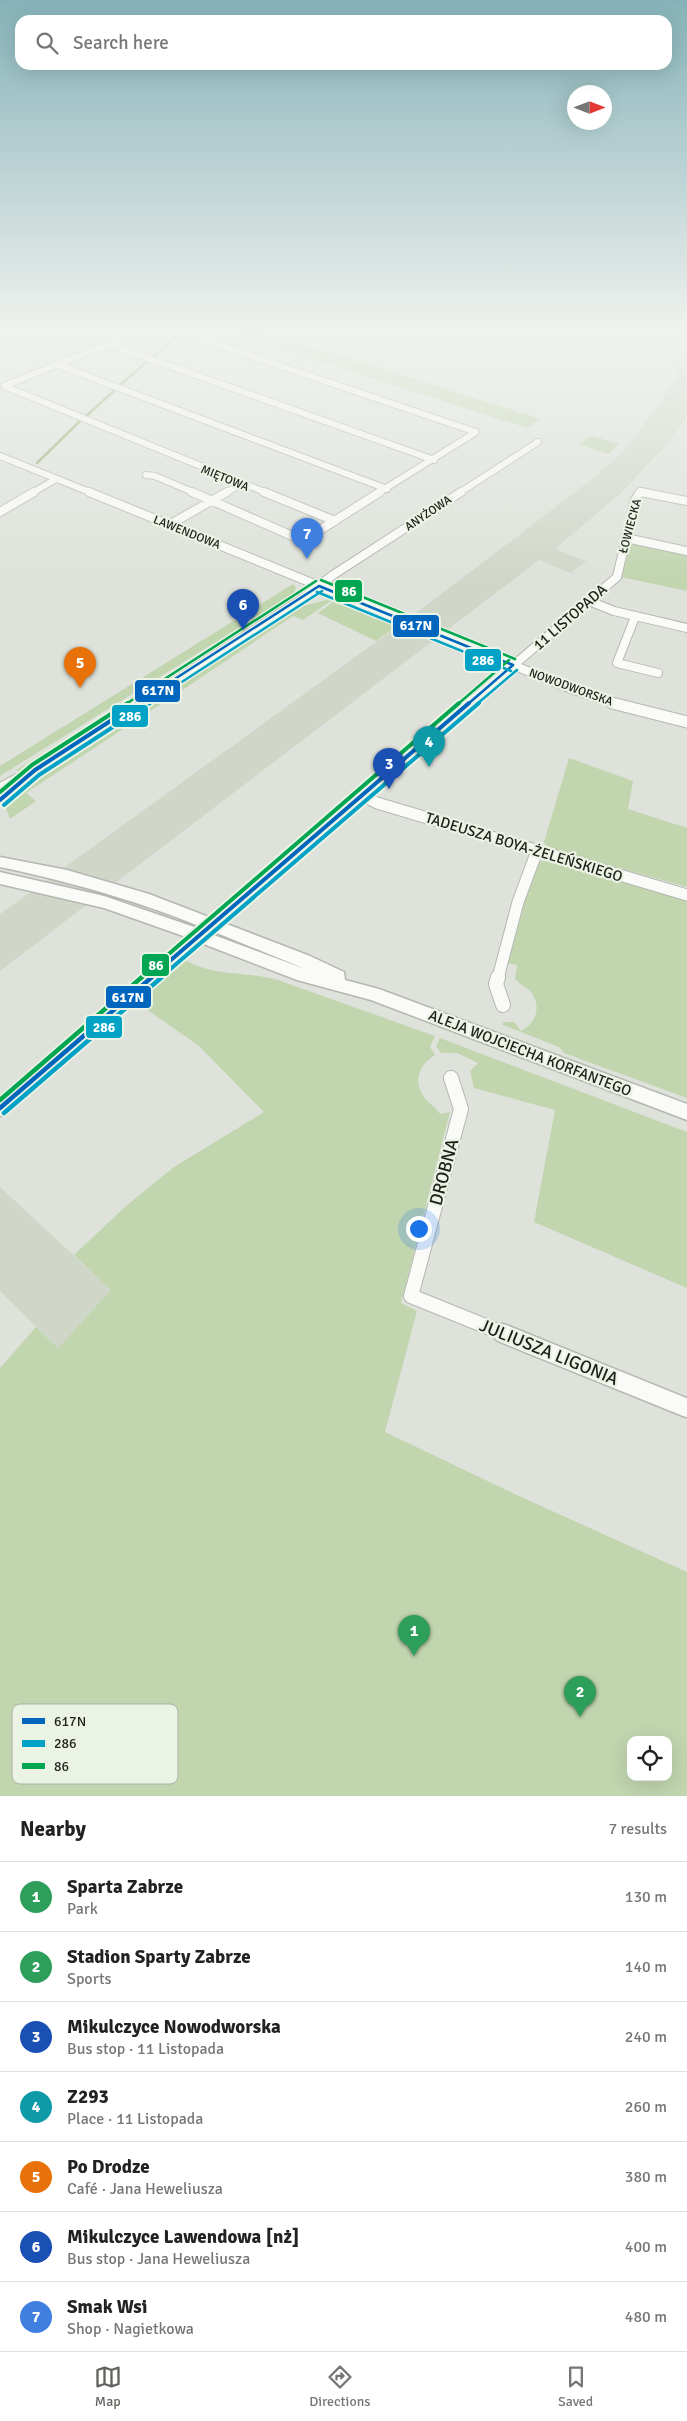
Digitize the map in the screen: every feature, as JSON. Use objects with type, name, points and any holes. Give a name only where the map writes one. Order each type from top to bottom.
[{"type":"main road","name":"ALEJA WOJCIECHA KORFANTEGO","points":[[0,862],[117,889],[297,973],[373,994],[687,1112]]},
{"type":"main road","name":"ALEJA WOJCIECHA KORFANTEGO","points":[[0,878],[104,902],[205,930]]},
{"type":"main road","name":"11 LISTOPADA","points":[[0,1108],[205,930]]},
{"type":"street","name":"MIĘTOWA","points":[[70,414],[240,485],[334,521]]},
{"type":"street","points":[[186,414],[387,490]]},
{"type":"street","points":[[305,414],[434,460]]},
{"type":"street","points":[[146,475],[155,476],[302,540],[387,490],[476,432],[422,414]]},
{"type":"street","name":"ANYŻOWA","points":[[0,789],[35,770],[538,442]]},
{"type":"street","name":"LAWENDOWA","points":[[0,456],[319,586]]},
{"type":"street","points":[[0,512],[56,479]]},
{"type":"street","points":[[169,525],[240,485]]},
{"type":"street","name":"ŁOWIECKA","points":[[617,577],[635,500],[640,492],[687,501]]},
{"type":"street","points":[[626,538],[687,551]]},
{"type":"street","name":"11 LISTOPADA","points":[[205,930],[617,577]]},
{"type":"street","name":"NOWODWORSKA","points":[[319,586],[604,700],[687,722]]},
{"type":"street","points":[[589,601],[636,617],[687,628]]},
{"type":"street","points":[[636,617],[617,663],[658,673]]},
{"type":"street","points":[[0,800],[35,770]]},
{"type":"street","name":"TADEUSZA BOYA-ŻELEŃSKIEGO","points":[[362,796],[378,803],[687,895]]},
{"type":"street","points":[[503,1005],[496,984],[518,902],[538,850]]},
{"type":"street","name":"DROBNA","points":[[411,1296],[461,1109],[451,1078]]},
{"type":"street","name":"JULIUSZA LIGONIA","points":[[411,1296],[687,1408]]},
{"type":"shaded area","points":[[652,414],[687,414],[672,439],[622,492],[555,549],[586,561],[571,573],[539,560],[0,971],[0,914],[408,619],[590,481],[624,451]]},
{"type":"shaded area","points":[[0,1187],[111,1290],[58,1348],[0,1291]]},
{"type":"green space","points":[[483,414],[524,414],[540,419],[527,428]]},
{"type":"green space","points":[[592,436],[619,444],[608,454],[579,444]]},
{"type":"green space","points":[[631,542],[687,554],[687,591],[621,577]]},
{"type":"green space","points":[[293,584],[296,588],[293,594],[0,776],[0,766]]},
{"type":"green space","points":[[326,600],[331,601],[303,620],[293,616],[175,695],[168,694],[304,606]]},
{"type":"green space","points":[[333,602],[383,622],[401,623],[376,641],[318,613]]},
{"type":"green space","points":[[222,641],[226,643],[20,772],[16,770]]},
{"type":"green space","points":[[159,700],[161,704],[26,793],[36,801],[10,819],[4,803]]},
{"type":"green space","points":[[569,758],[633,781],[628,809],[687,828],[687,887],[548,848],[544,842]]},
{"type":"green space","points":[[549,858],[687,900],[687,1098],[564,1053],[559,1047],[503,1025],[503,1022],[514,1022],[521,1031],[531,1023],[536,1013],[537,1008],[534,996],[515,979],[517,965],[508,963],[533,870],[536,864]]},
{"type":"green space","points":[[185,960],[207,969],[278,980],[435,1036],[430,1047],[435,1055],[425,1063],[419,1073],[420,1091],[440,1114],[450,1112],[401,1303],[417,1311],[385,1432],[519,1496],[687,1572],[687,1796],[0,1796],[0,1368],[36,1327],[58,1348],[111,1290],[74,1255],[127,1205],[174,1167],[264,1112],[199,1046],[136,1002]]},
{"type":"green space","points":[[440,1038],[687,1132],[687,1288],[534,1222],[555,1110],[474,1088],[470,1071],[478,1063],[457,1053],[441,1053],[436,1046]]},
{"type":"waterway","points":[[84,418],[89,414]]},
{"type":"waterway","points":[[37,463],[80,421]]},
{"type":"transit line","name":"86","points":[[321,580],[515,659]]},
{"type":"transit line","name":"86","points":[[0,792],[32,765],[316,581]]},
{"type":"transit line","name":"617N","points":[[319,586],[513,665]]},
{"type":"transit line","name":"617N","points":[[0,800],[35,770],[319,586]]},
{"type":"transit line","name":"286","points":[[4,805],[39,775],[322,591]]},
{"type":"transit line","name":"286","points":[[317,592],[511,671]]},
{"type":"transit line","name":"86","points":[[0,1100],[509,660]]},
{"type":"transit line","name":"617N","points":[[0,1108],[513,665]]},
{"type":"transit line","name":"286","points":[[4,1113],[517,670]]},
{"type":"place","name":"Smak Wsi","points":[[307,559]]},
{"type":"place","name":"Mikulczyce Lawendowa [nż]","points":[[243,630]]},
{"type":"place","name":"Po Drodze","points":[[80,688]]},
{"type":"place","name":"Z293","points":[[429,767]]},
{"type":"place","name":"Mikulczyce Nowodworska","points":[[389,789]]},
{"type":"place","name":"Sparta Zabrze","points":[[414,1656]]},
{"type":"place","name":"Stadion Sparty Zabrze","points":[[580,1717]]}]
